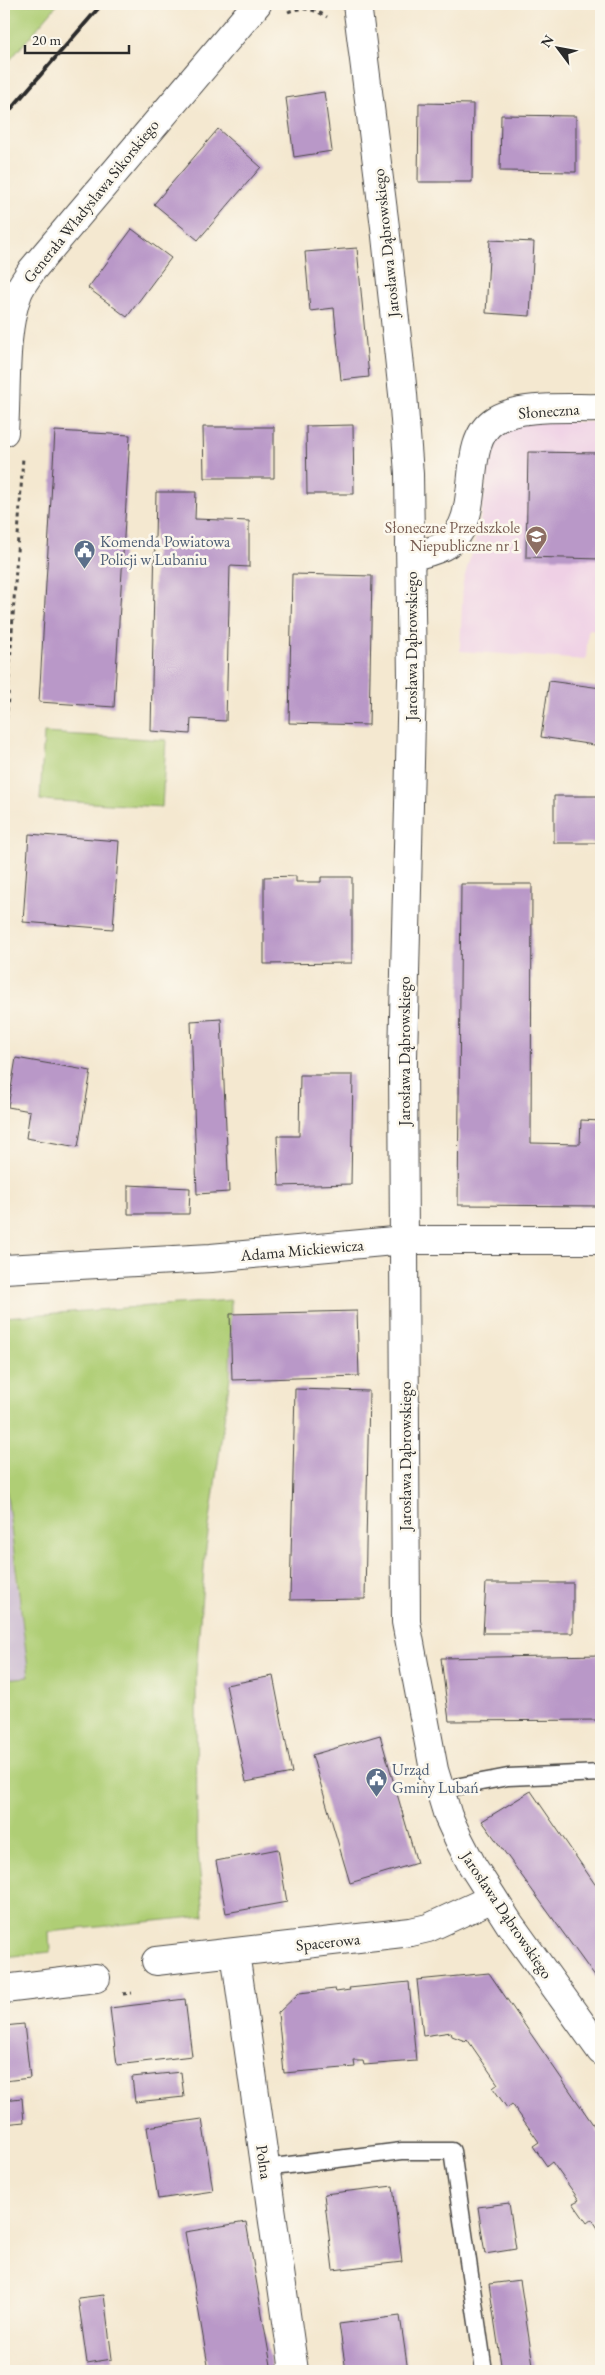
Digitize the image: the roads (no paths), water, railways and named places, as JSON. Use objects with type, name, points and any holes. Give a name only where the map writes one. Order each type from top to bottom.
[{"type":"street","name":"Generała Władysława Sikorskiego","points":[[4,432],[9,334],[18,292],[32,270],[257,4]]},
{"type":"street","name":"Jarosława Dąbrowskiego","points":[[357,4],[403,394],[409,474],[412,678],[404,1038],[406,1622],[420,1702],[439,1790],[459,1840],[493,1898],[601,2051]]},
{"type":"street","name":"Słoneczna","points":[[411,556],[438,549],[448,543],[459,532],[466,512],[478,442],[484,430],[495,420],[509,414],[543,409],[601,408]]},
{"type":"street","name":"Adama Mickiewicza","points":[[4,1269],[212,1258],[404,1240],[601,1240]]},
{"type":"street","name":"Spacerowa","points":[[156,1961],[411,1932],[428,1928],[493,1898]]},
{"type":"street","name":"Polna","points":[[234,1952],[294,2371]]},
{"type":"street","points":[[4,1988],[96,1978]]},
{"type":"lane","points":[[439,1790],[508,1777],[601,1773]]},
{"type":"lane","points":[[265,2168],[402,2151],[452,2151],[484,2371]]},
{"type":"railway","points":[[4,117],[102,4]]},
{"type":"place","name":"Słoneczne Przedszkole Niepubliczne nr 1","points":[[536,555]]},
{"type":"place","name":"Komenda Powiatowa Policji w Lubaniu","points":[[84,569]]},
{"type":"place","name":"Urząd Gminy Lubań","points":[[376,1797]]}]
